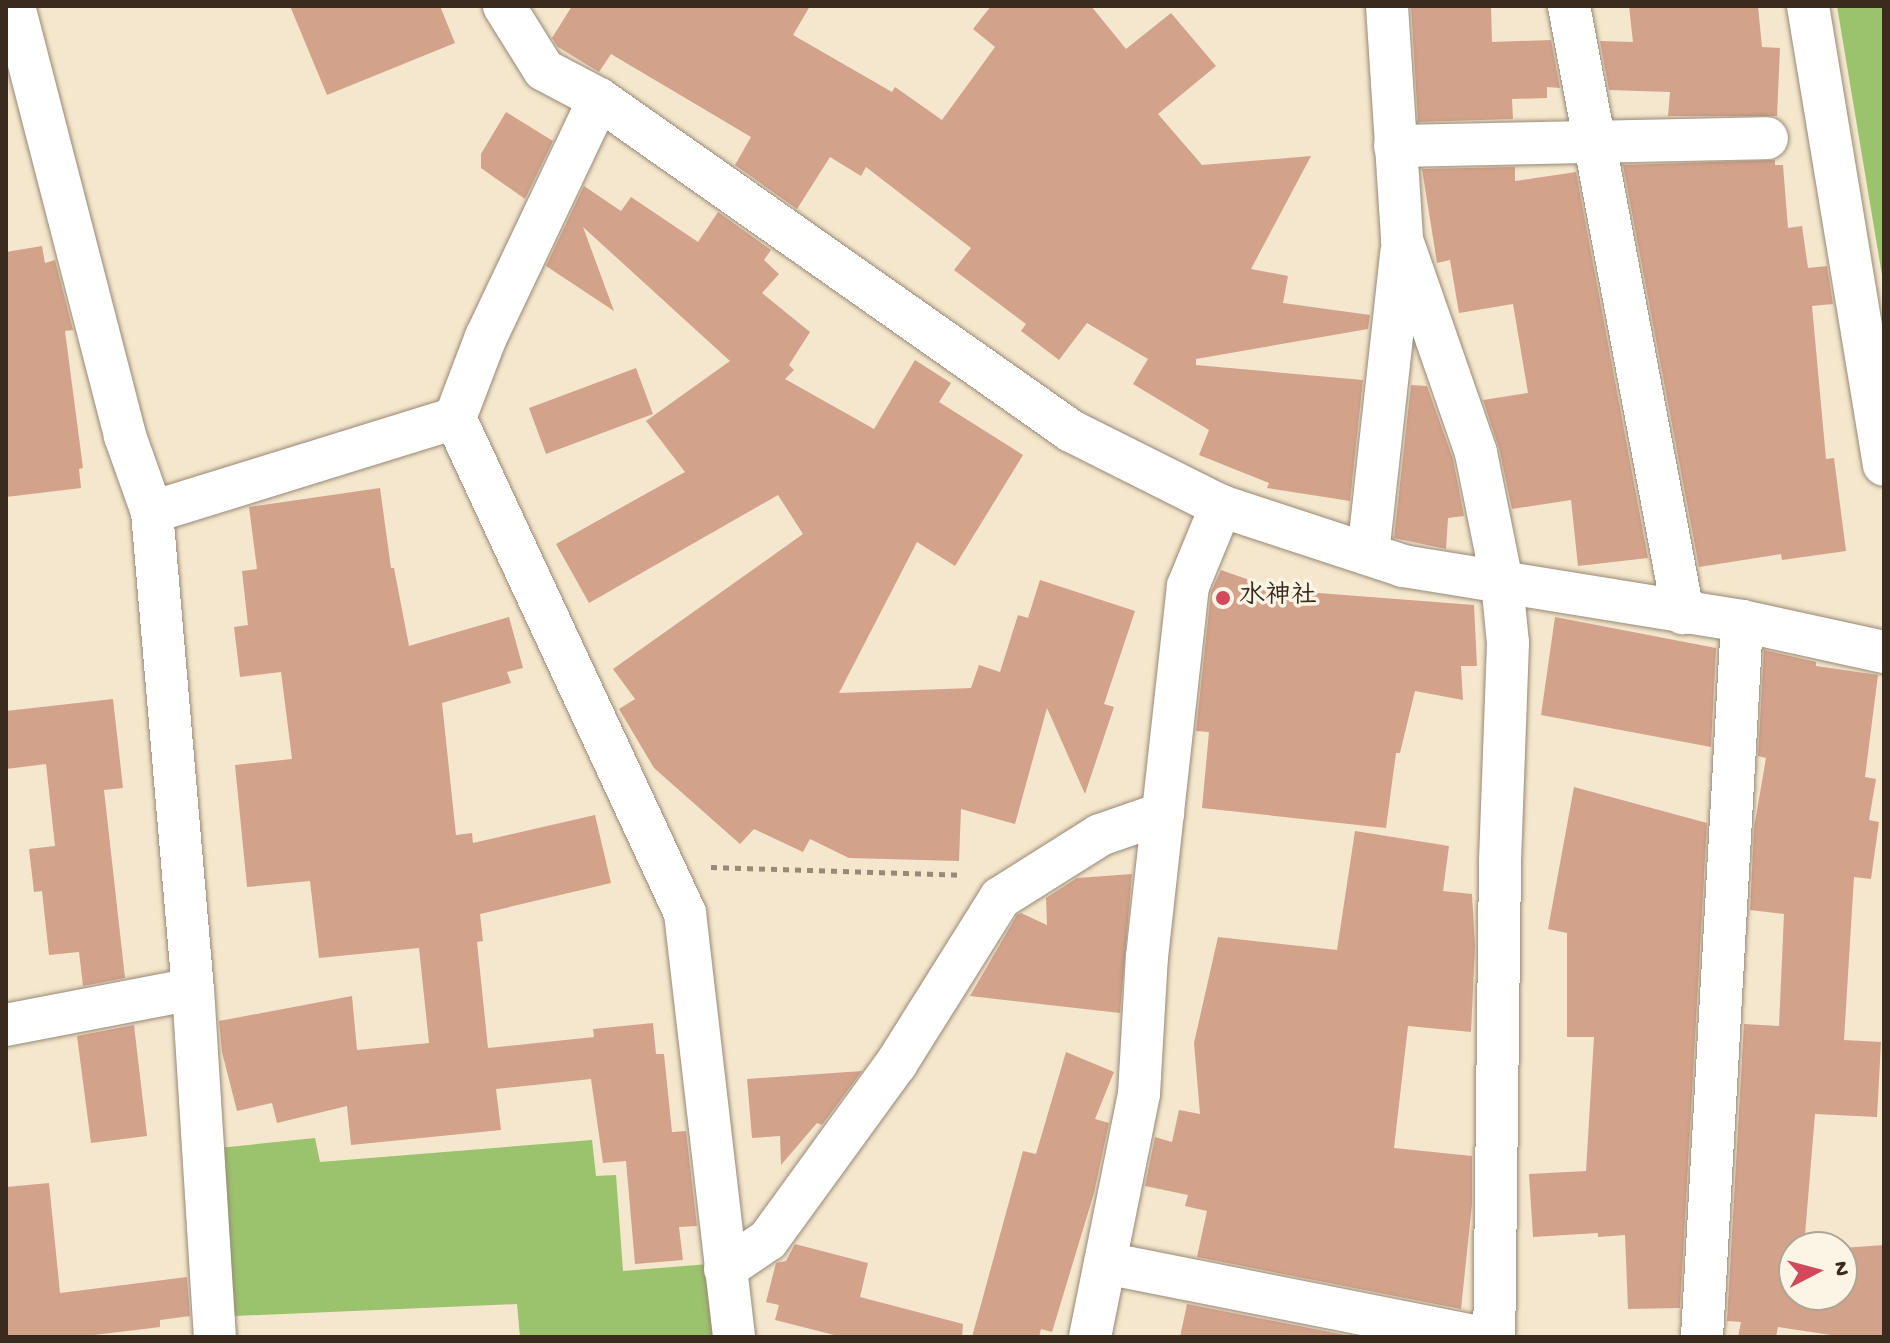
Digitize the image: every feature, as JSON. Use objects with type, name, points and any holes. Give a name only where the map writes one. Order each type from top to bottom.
[{"type":"street","points":[[14,6],[125,436],[152,512],[193,989],[215,1337]]},
{"type":"street","points":[[504,6],[544,70],[599,99],[1071,431],[1221,506],[1403,566],[1742,621],[1884,652]]},
{"type":"street","points":[[1368,554],[1402,240],[1387,6]]},
{"type":"street","points":[[1569,6],[1683,613]]},
{"type":"street","points":[[1808,6],[1884,465]]},
{"type":"street","points":[[599,99],[486,337],[455,418],[685,913],[734,1337]]},
{"type":"street","points":[[1395,146],[1594,139],[1767,138]]},
{"type":"street","points":[[1402,240],[1476,453],[1502,582],[1508,643],[1500,862],[1494,1337]]},
{"type":"street","points":[[152,512],[455,418]]},
{"type":"street","points":[[1090,1337],[1139,1094],[1147,957],[1188,586],[1221,506]]},
{"type":"street","points":[[1702,1337],[1742,621]]},
{"type":"street","points":[[725,1269],[768,1240],[896,1064],[1000,898],[1100,835],[1163,813]]},
{"type":"street","points":[[6,1025],[193,989]]},
{"type":"street","points":[[1105,1263],[1478,1337]]},
{"type":"path","points":[[663,866],[1034,877]]},
{"type":"green space","points":[[1837,6],[1884,6],[1884,287]]},
{"type":"green space","points":[[315,1138],[320,1162],[592,1140],[596,1176],[616,1175],[623,1271],[709,1264],[715,1337],[520,1337],[517,1304],[234,1316],[219,1148]]},
{"type":"building","points":[[290,6],[440,6],[455,43],[327,95]]},
{"type":"building","points":[[572,6],[810,6],[793,35],[892,92],[895,87],[942,120],[995,47],[973,29],[991,6],[1091,6],[1126,49],[1171,13],[1216,66],[1158,114],[1202,165],[1311,156],[1251,269],[1288,276],[1283,303],[1370,315],[1368,329],[1196,359],[1196,365],[1363,380],[1350,501],[1267,488],[1269,483],[1199,455],[1209,430],[1133,384],[1148,359],[1087,323],[1059,360],[1021,331],[1026,324],[954,270],[971,248],[866,167],[861,176],[830,157],[797,209],[735,165],[751,137],[611,54],[599,72],[558,47],[552,38]]},
{"type":"building","points":[[1411,6],[1491,6],[1492,42],[1551,40],[1560,88],[1547,87],[1547,98],[1512,99],[1513,119],[1418,122]]},
{"type":"building","points":[[1629,6],[1758,6],[1762,47],[1780,48],[1777,116],[1668,116],[1670,92],[1609,90],[1600,41],[1633,42]]},
{"type":"building","points":[[506,112],[553,141],[525,199],[481,168],[481,154]]},
{"type":"building","points":[[1775,160],[1775,165],[1783,165],[1788,228],[1802,226],[1808,268],[1827,266],[1833,304],[1812,306],[1826,459],[1834,458],[1846,551],[1782,560],[1781,554],[1699,567],[1623,165]]},
{"type":"building","points":[[1515,167],[1515,181],[1576,172],[1648,558],[1578,566],[1571,500],[1512,509],[1499,448],[1483,400],[1528,393],[1513,304],[1459,313],[1450,260],[1437,263],[1422,169]]},
{"type":"building","points":[[584,186],[621,211],[631,197],[698,242],[718,212],[771,250],[764,260],[779,274],[762,293],[810,332],[789,365],[794,370],[785,379],[874,429],[915,360],[951,383],[939,402],[1023,455],[955,566],[917,542],[839,693],[971,688],[979,665],[1000,672],[1018,615],[1028,618],[1040,580],[1135,611],[1104,704],[1114,707],[1085,794],[1047,708],[1015,824],[961,809],[959,861],[849,858],[810,839],[803,852],[754,829],[740,844],[654,768],[619,709],[635,699],[613,669],[803,534],[778,495],[589,603],[556,544],[685,472],[646,421],[730,361],[583,227],[614,311],[546,266]]},
{"type":"building","points":[[42,246],[45,263],[55,260],[73,330],[65,331],[83,468],[79,469],[81,488],[6,497],[6,252]]},
{"type":"building","points":[[636,368],[653,414],[546,454],[529,408]]},
{"type":"building","points":[[1411,385],[1427,386],[1453,459],[1464,516],[1448,518],[1446,549],[1394,538]]},
{"type":"building","points":[[380,488],[391,568],[394,568],[409,646],[509,617],[523,668],[507,672],[511,683],[442,703],[456,835],[472,833],[473,843],[595,815],[611,883],[480,914],[483,941],[477,942],[488,1048],[594,1037],[593,1029],[653,1023],[656,1054],[664,1054],[672,1132],[686,1131],[697,1226],[679,1227],[683,1260],[635,1264],[626,1161],[603,1163],[591,1079],[496,1089],[501,1130],[351,1145],[347,1106],[277,1123],[272,1103],[237,1111],[222,1052],[219,1021],[352,996],[357,1050],[429,1043],[419,948],[319,958],[310,881],[247,887],[235,765],[292,759],[281,672],[240,677],[234,627],[248,625],[242,571],[257,569],[249,507]]},
{"type":"building","points":[[1221,570],[1255,582],[1253,588],[1474,605],[1477,666],[1461,666],[1463,700],[1415,691],[1400,753],[1396,753],[1386,828],[1202,808],[1209,732],[1196,731],[1211,592]]},
{"type":"building","points":[[1555,617],[1716,648],[1711,747],[1541,715]]},
{"type":"building","points":[[1764,650],[1816,662],[1816,666],[1878,675],[1865,777],[1876,779],[1869,820],[1879,822],[1871,879],[1854,877],[1844,1040],[1881,1042],[1877,1117],[1815,1114],[1805,1231],[1778,1231],[1778,1311],[1858,1311],[1858,1247],[1884,1245],[1884,1337],[1844,1337],[1778,1327],[1776,1337],[1738,1337],[1741,1322],[1727,1321],[1744,1024],[1779,1026],[1784,914],[1750,910],[1754,828],[1766,758],[1758,756]]},
{"type":"building","points":[[113,699],[123,788],[104,790],[125,978],[83,986],[79,952],[49,955],[42,891],[34,892],[29,849],[55,846],[46,764],[6,769],[6,711]]},
{"type":"building","points":[[1574,787],[1707,823],[1680,1308],[1628,1309],[1625,1235],[1598,1237],[1598,1233],[1533,1237],[1529,1174],[1586,1171],[1594,1037],[1567,1037],[1567,933],[1548,929]]},
{"type":"building","points":[[1355,831],[1449,846],[1443,891],[1472,894],[1475,946],[1471,1032],[1408,1026],[1394,1148],[1472,1156],[1472,1204],[1461,1309],[1197,1257],[1207,1211],[1185,1206],[1188,1195],[1145,1186],[1155,1137],[1172,1142],[1179,1110],[1200,1114],[1194,1043],[1218,937],[1337,950]]},
{"type":"building","points":[[1132,874],[1120,1013],[970,996],[1017,915],[1021,913],[1047,925],[1046,898],[1077,878]]},
{"type":"building","points":[[134,1025],[147,1136],[91,1143],[77,1036]]},
{"type":"building","points":[[1066,1052],[1114,1072],[1095,1119],[1109,1123],[1094,1193],[1052,1332],[1041,1329],[1039,1337],[972,1337],[1023,1151],[1036,1154]]},
{"type":"building","points":[[862,1071],[822,1125],[817,1123],[781,1165],[780,1136],[752,1138],[747,1079]]},
{"type":"building","points":[[49,1183],[60,1293],[187,1277],[190,1316],[160,1320],[160,1327],[78,1337],[6,1337],[6,1187]]},
{"type":"building","points":[[795,1244],[868,1263],[860,1297],[963,1324],[962,1337],[842,1337],[775,1320],[779,1305],[766,1302],[776,1263],[786,1261]]},
{"type":"building","points":[[1187,1304],[1355,1337],[1180,1337]]},
{"type":"place","name":"水神社","points":[[1223,598]]}]
